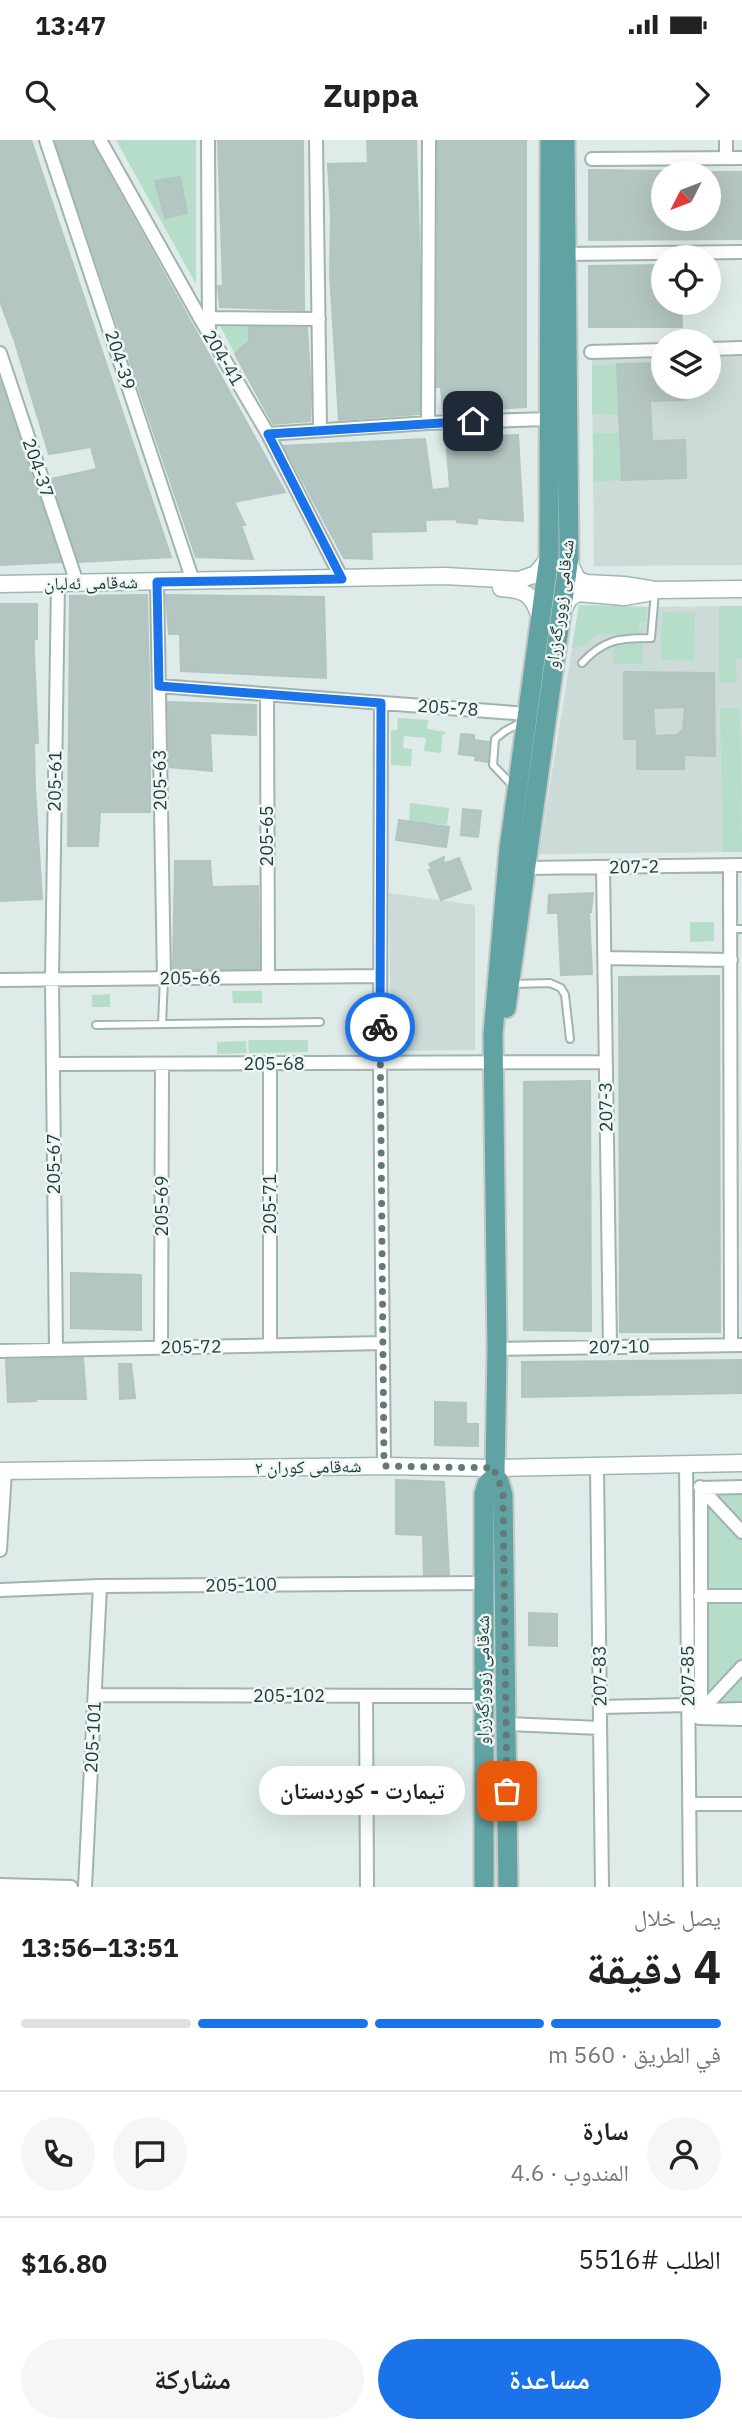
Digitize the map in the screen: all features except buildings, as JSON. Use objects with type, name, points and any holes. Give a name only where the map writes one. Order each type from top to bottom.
[{"type":"main road","name":"شەقامی زوورگەزراو","points":[[508,1887],[503,1495],[495,1472],[497,1349],[493,1034],[503,903],[549,557],[550,140]]},
{"type":"main road","name":"شەقامی زوورگەزراو","points":[[494,1064],[511,984],[569,562],[565,140]]},
{"type":"main road","name":"شەقامی زوورگەزراو","points":[[484,1887],[484,1494],[495,1472]]},
{"type":"main road","points":[[484,1767],[507,1767]]},
{"type":"street","name":"204-39","points":[[46,140],[193,581]]},
{"type":"street","name":"204-41","points":[[100,140],[268,434],[342,579]]},
{"type":"street","points":[[208,140],[209,334]]},
{"type":"street","points":[[316,140],[320,429]]},
{"type":"street","points":[[428,423],[429,140]]},
{"type":"street","points":[[726,140],[726,158]]},
{"type":"street","points":[[592,159],[742,158]]},
{"type":"street","points":[[565,254],[742,252]]},
{"type":"street","points":[[209,318],[319,319]]},
{"type":"street","points":[[721,349],[742,348]]},
{"type":"street","points":[[591,352],[651,350]]},
{"type":"street","name":"204-37","points":[[0,354],[77,583]]},
{"type":"street","points":[[268,434],[428,423],[548,419]]},
{"type":"street","name":"شەقامی ئەلبان","points":[[0,584],[433,577],[519,580],[536,574],[549,557]]},
{"type":"street","points":[[569,562],[581,582],[656,590],[742,589]]},
{"type":"street","name":"شەقامی ئەلبان","points":[[433,577],[454,585],[519,589],[534,602],[540,617]]},
{"type":"street","name":"205-63","points":[[157,582],[164,979]]},
{"type":"street","name":"205-61","points":[[52,979],[58,583]]},
{"type":"street","points":[[561,615],[569,599],[577,593],[624,597],[656,590]]},
{"type":"street","name":"205-78","points":[[159,686],[527,717]]},
{"type":"street","name":"205-65","points":[[267,694],[268,977]]},
{"type":"street","points":[[381,703],[380,1064],[384,1466]]},
{"type":"street","points":[[736,865],[736,929],[731,960],[736,984],[737,1345]]},
{"type":"street","name":"207-2","points":[[526,868],[736,865]]},
{"type":"street","name":"207-3","points":[[603,867],[610,1347]]},
{"type":"street","points":[[605,958],[731,960]]},
{"type":"street","name":"205-66","points":[[0,979],[380,976]]},
{"type":"street","name":"205-67","points":[[52,979],[56,1350]]},
{"type":"street","name":"205-68","points":[[54,1064],[606,1062]]},
{"type":"street","name":"205-69","points":[[161,1348],[162,1064]]},
{"type":"street","name":"205-71","points":[[270,1064],[270,1345]]},
{"type":"street","name":"205-72","points":[[0,1352],[382,1343]]},
{"type":"street","name":"207-10","points":[[497,1349],[737,1345]]},
{"type":"street","name":"شەقامی کوران ٢","points":[[3,1471],[384,1466],[495,1472],[597,1466],[742,1463]]},
{"type":"street","name":"207-85","points":[[686,1464],[694,1711],[689,1804],[690,1887]]},
{"type":"street","name":"207-83","points":[[597,1466],[602,1887]]},
{"type":"street","points":[[0,1550],[3,1471]]},
{"type":"street","points":[[694,1711],[700,1596],[700,1487]]},
{"type":"street","points":[[700,1487],[742,1488]]},
{"type":"street","points":[[700,1487],[742,1532]]},
{"type":"street","name":"205-100","points":[[0,1590],[100,1586],[482,1583]]},
{"type":"street","name":"205-101","points":[[85,1887],[100,1586]]},
{"type":"street","points":[[700,1596],[742,1596]]},
{"type":"street","points":[[694,1711],[742,1667]]},
{"type":"street","name":"205-102","points":[[95,1695],[483,1696]]},
{"type":"street","points":[[366,1696],[367,1887]]},
{"type":"street","points":[[600,1707],[694,1711],[742,1709]]},
{"type":"street","points":[[694,1711],[742,1719]]},
{"type":"street","points":[[506,1724],[600,1728]]},
{"type":"street","points":[[689,1804],[742,1804]]},
{"type":"street","points":[[0,1885],[71,1887]]},
{"type":"lane","points":[[582,663],[593,651],[609,641],[651,638],[656,590]]},
{"type":"lane","points":[[518,791],[493,765],[495,739],[527,717]]},
{"type":"lane","points":[[162,1024],[164,979]]},
{"type":"lane","points":[[511,984],[550,984],[561,988],[565,995],[570,1039]]},
{"type":"lane","points":[[96,1025],[320,1021]]},
{"type":"shaded area","points":[[742,356],[742,565],[594,566],[592,359],[651,358],[651,399],[721,399],[721,357]]},
{"type":"shaded area","points":[[579,605],[742,606],[742,852],[539,854]]},
{"type":"shaded area","points":[[389,893],[475,905],[475,1050],[391,1051]]},
{"type":"green space","points":[[116,140],[196,140],[196,284]]},
{"type":"green space","points":[[220,326],[249,326],[249,341],[235,354]]},
{"type":"green space","points":[[617,364],[619,415],[592,414],[592,366]]},
{"type":"green space","points":[[593,433],[620,433],[622,480],[593,482]]},
{"type":"green space","points":[[579,605],[646,607],[646,622],[639,622],[643,635],[599,634],[581,647],[572,648]]},
{"type":"green space","points":[[719,606],[742,606],[742,658],[736,659],[737,682],[719,683]]},
{"type":"green space","points":[[662,612],[695,613],[694,661],[661,660]]},
{"type":"green space","points":[[613,644],[643,644],[643,664],[613,664]]},
{"type":"green space","points":[[720,708],[740,708],[742,852],[723,852]]},
{"type":"green space","points":[[398,718],[428,720],[427,729],[446,732],[442,736],[441,753],[424,751],[426,738],[404,736],[403,748],[412,749],[411,766],[391,765],[391,730],[397,730]]},
{"type":"green space","points":[[410,803],[449,808],[447,825],[409,822]]},
{"type":"green space","points":[[690,922],[714,922],[714,941],[690,942]]},
{"type":"green space","points":[[232,991],[262,991],[262,1003],[233,1003]]},
{"type":"green space","points":[[110,994],[110,1007],[92,1007],[92,995]]},
{"type":"green space","points":[[248,1040],[308,1040],[308,1052],[249,1053]]},
{"type":"green space","points":[[246,1041],[247,1053],[217,1054],[217,1042]]},
{"type":"green space","points":[[700,1486],[742,1486],[742,1711],[699,1712]]},
{"type":"way so far","points":[[380,1027],[384,1466],[495,1468],[495,1476],[502,1487],[503,1495],[507,1791]]},
{"type":"place","name":"تیمارت - کوردستان","points":[[507,1791]]},
{"type":"route","points":[[380,1027],[381,703],[159,686],[157,582],[342,579],[268,434],[473,421]]}]
